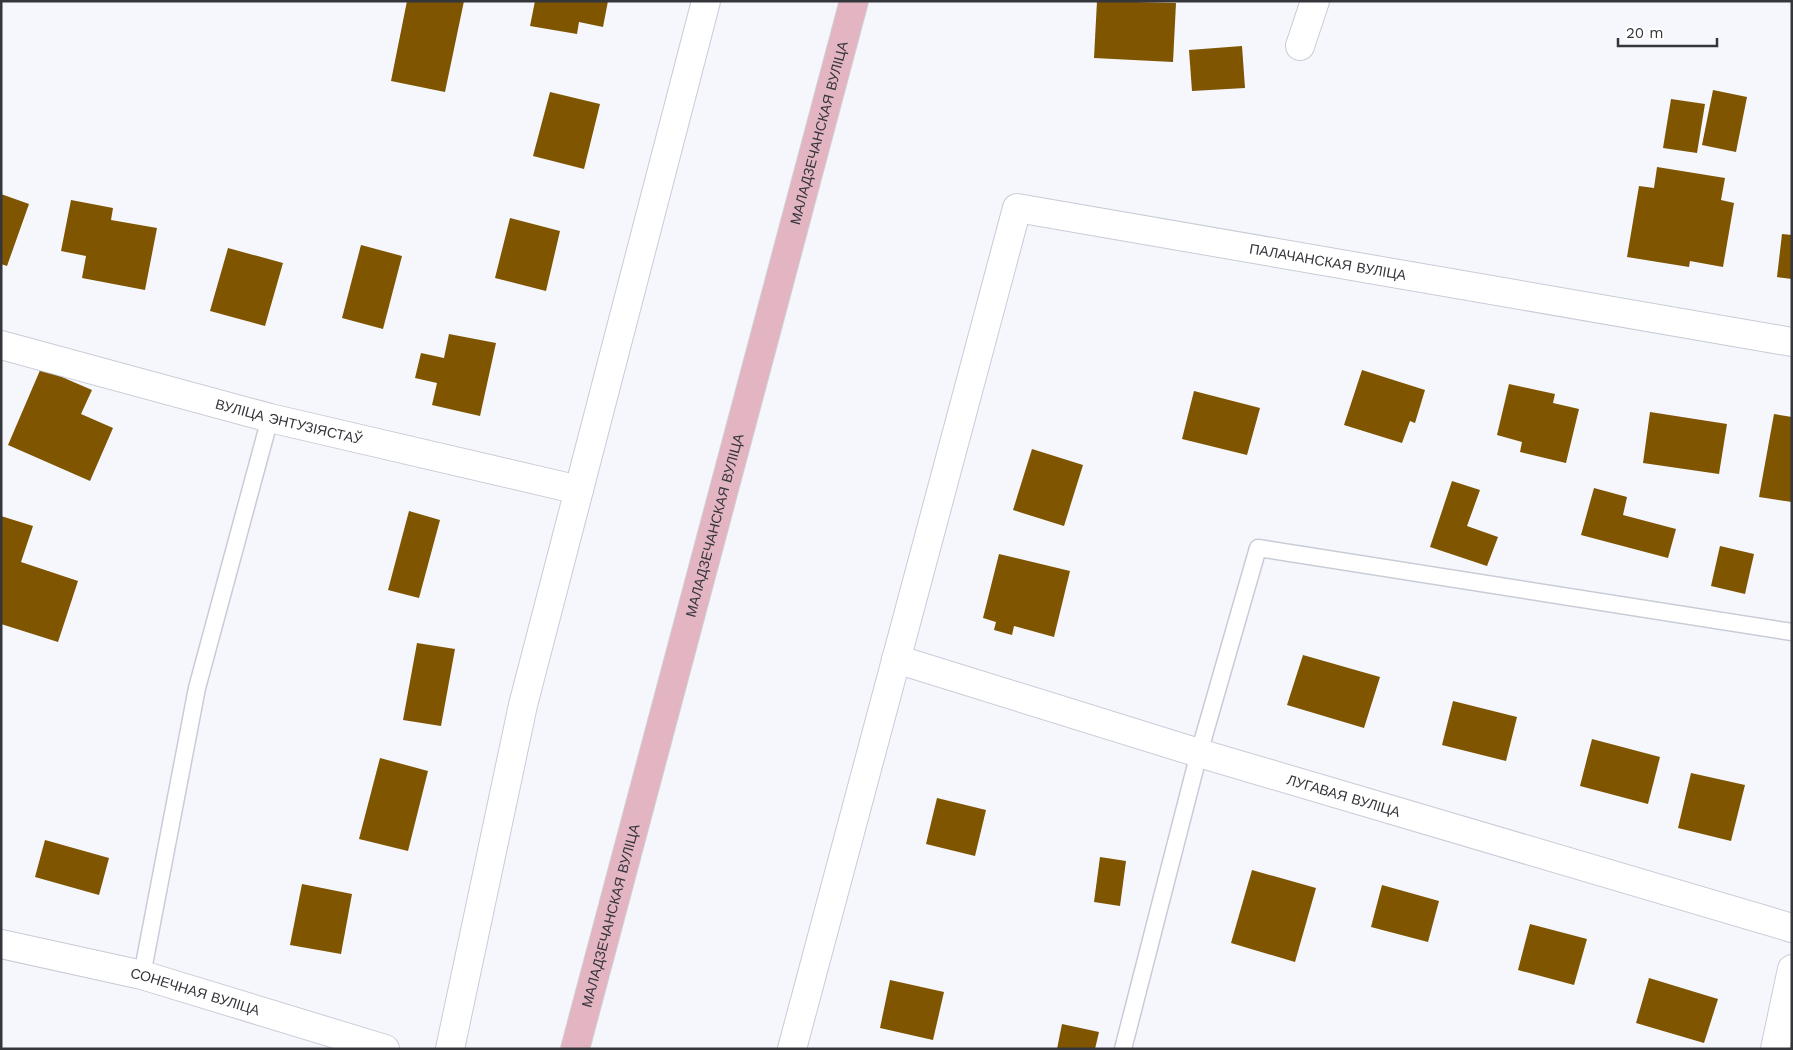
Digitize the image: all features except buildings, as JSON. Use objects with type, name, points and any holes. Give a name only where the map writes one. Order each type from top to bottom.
[{"type":"main road","name":"МАЛАДЗЕЧАНСКАЯ ВУЛІЦА","points":[[575,1049],[854,1]]},
{"type":"street","points":[[450,1049],[523,704],[706,1]]},
{"type":"street","points":[[1300,46],[1315,1]]},
{"type":"street","name":"ПАЛАЧАНСКАЯ ВУЛІЦА","points":[[896,659],[1017,208],[1792,342]]},
{"type":"street","name":"ВУЛІЦА ЭНТУЗІЯСТАЎ","points":[[1,345],[270,418],[579,490]]},
{"type":"street","points":[[792,1049],[896,659]]},
{"type":"street","name":"ЛУГАВАЯ ВУЛІЦА","points":[[896,659],[1199,753],[1792,928]]},
{"type":"street","name":"СОНЕЧНАЯ ВУЛІЦА","points":[[1,944],[142,975],[385,1049]]},
{"type":"street","points":[[1775,1049],[1792,969]]},
{"type":"lane","points":[[142,975],[197,688],[270,418]]},
{"type":"lane","points":[[1127,1048],[1199,753],[1258,548],[1792,632]]}]
